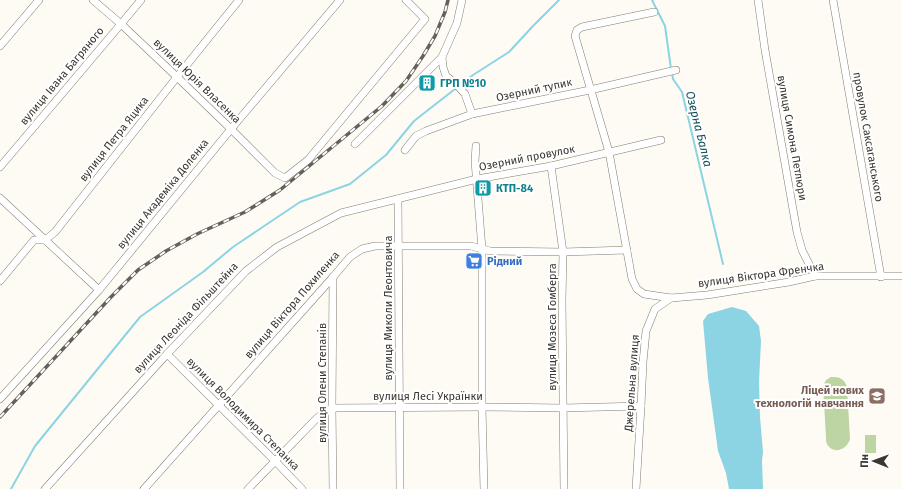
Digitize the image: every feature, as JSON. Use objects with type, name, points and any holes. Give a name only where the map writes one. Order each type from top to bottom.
[{"type":"street","points":[[0,46],[38,0]]},
{"type":"street","name":"вулиця Юрія Власенка","points":[[93,0],[121,24],[177,77],[275,173],[285,178],[308,160],[425,19],[406,0]]},
{"type":"street","name":"вулиця Івана Багряного","points":[[0,166],[141,0]]},
{"type":"street","name":"вулиця Петра Яцика","points":[[0,281],[34,240],[45,240],[55,232],[239,0]]},
{"type":"street","name":"вулиця Академіка Доленка","points":[[0,399],[99,290],[231,129],[340,0]]},
{"type":"street","points":[[355,144],[442,57],[456,23],[462,0]]},
{"type":"street","name":"вулиця Симона Петлюри","points":[[758,0],[765,50],[798,232],[802,250],[815,276]]},
{"type":"street","name":"провулок Саксаганського","points":[[833,0],[881,277]]},
{"type":"street","points":[[654,12],[582,28],[577,30],[575,36],[609,152],[632,279],[637,289],[644,294],[671,298]]},
{"type":"street","points":[[442,57],[446,76],[465,94],[472,114]]},
{"type":"street","name":"Озерний тупик","points":[[405,150],[416,136],[472,114],[590,90],[676,70]]},
{"type":"street","name":"Озерний провулок","points":[[398,199],[477,179],[551,166],[661,140]]},
{"type":"street","points":[[476,146],[475,161],[482,249],[482,407],[484,489]]},
{"type":"street","name":"вулиця Мозеса Гомберга","points":[[551,166],[563,252],[562,301],[564,489]]},
{"type":"street","points":[[0,198],[99,290]]},
{"type":"street","name":"вулиця Миколи Леонтовича","points":[[398,199],[400,489]]},
{"type":"street","name":"вулиця Леоніда Фільштейна","points":[[44,489],[167,354],[246,271],[277,247],[341,213],[398,199]]},
{"type":"street","name":"вулиця Віктора Похиленка","points":[[144,489],[350,257],[362,249],[375,246],[471,246],[490,251],[563,252],[627,250]]},
{"type":"street","name":"вулиця Віктора Френчка","points":[[671,298],[707,295],[784,283],[815,276],[902,276]]},
{"type":"street","name":"вулиця Олени Степанів","points":[[333,277],[333,489]]},
{"type":"street","name":"Джерельна вулиця","points":[[636,489],[642,362],[646,332],[655,309],[671,298]]},
{"type":"street","name":"вулиця Володимира Степанка","points":[[167,354],[302,489]]},
{"type":"street","name":"вулиця Лесі Українки","points":[[332,408],[564,408],[641,406]]},
{"type":"street","points":[[248,489],[317,418],[332,408]]},
{"type":"green space","points":[[831,377],[841,379],[847,387],[850,439],[846,446],[840,450],[830,447],[826,440],[823,386],[826,380]]},
{"type":"green space","points":[[865,435],[876,435],[876,453],[865,453]]},
{"type":"water","points":[[732,307],[746,311],[759,326],[761,341],[759,382],[763,452],[763,489],[729,489],[726,473],[718,451],[708,378],[703,321],[708,314]]},
{"type":"waterway","points":[[464,82],[509,52],[559,0]]},
{"type":"waterway","name":"Озерна Балка","points":[[652,0],[665,26],[671,69]]},
{"type":"waterway","name":"Озерна Балка","points":[[672,73],[673,79],[682,92],[723,264]]},
{"type":"waterway","points":[[11,489],[35,446],[140,317],[203,272],[233,247],[300,202],[350,184],[386,155],[414,121],[455,89]]},
{"type":"railway","points":[[0,417],[111,297],[138,270],[166,251],[197,234],[245,212],[280,190],[382,106],[406,81],[423,56],[435,36],[445,12],[448,0]]},
{"type":"place","name":"ГРП №10","points":[[427,83]]},
{"type":"place","name":"КТП-84","points":[[483,188]]},
{"type":"place","name":"Рідний","points":[[474,261]]},
{"type":"place","name":"Ліцей нових технологій навчання","points":[[877,396]]}]
